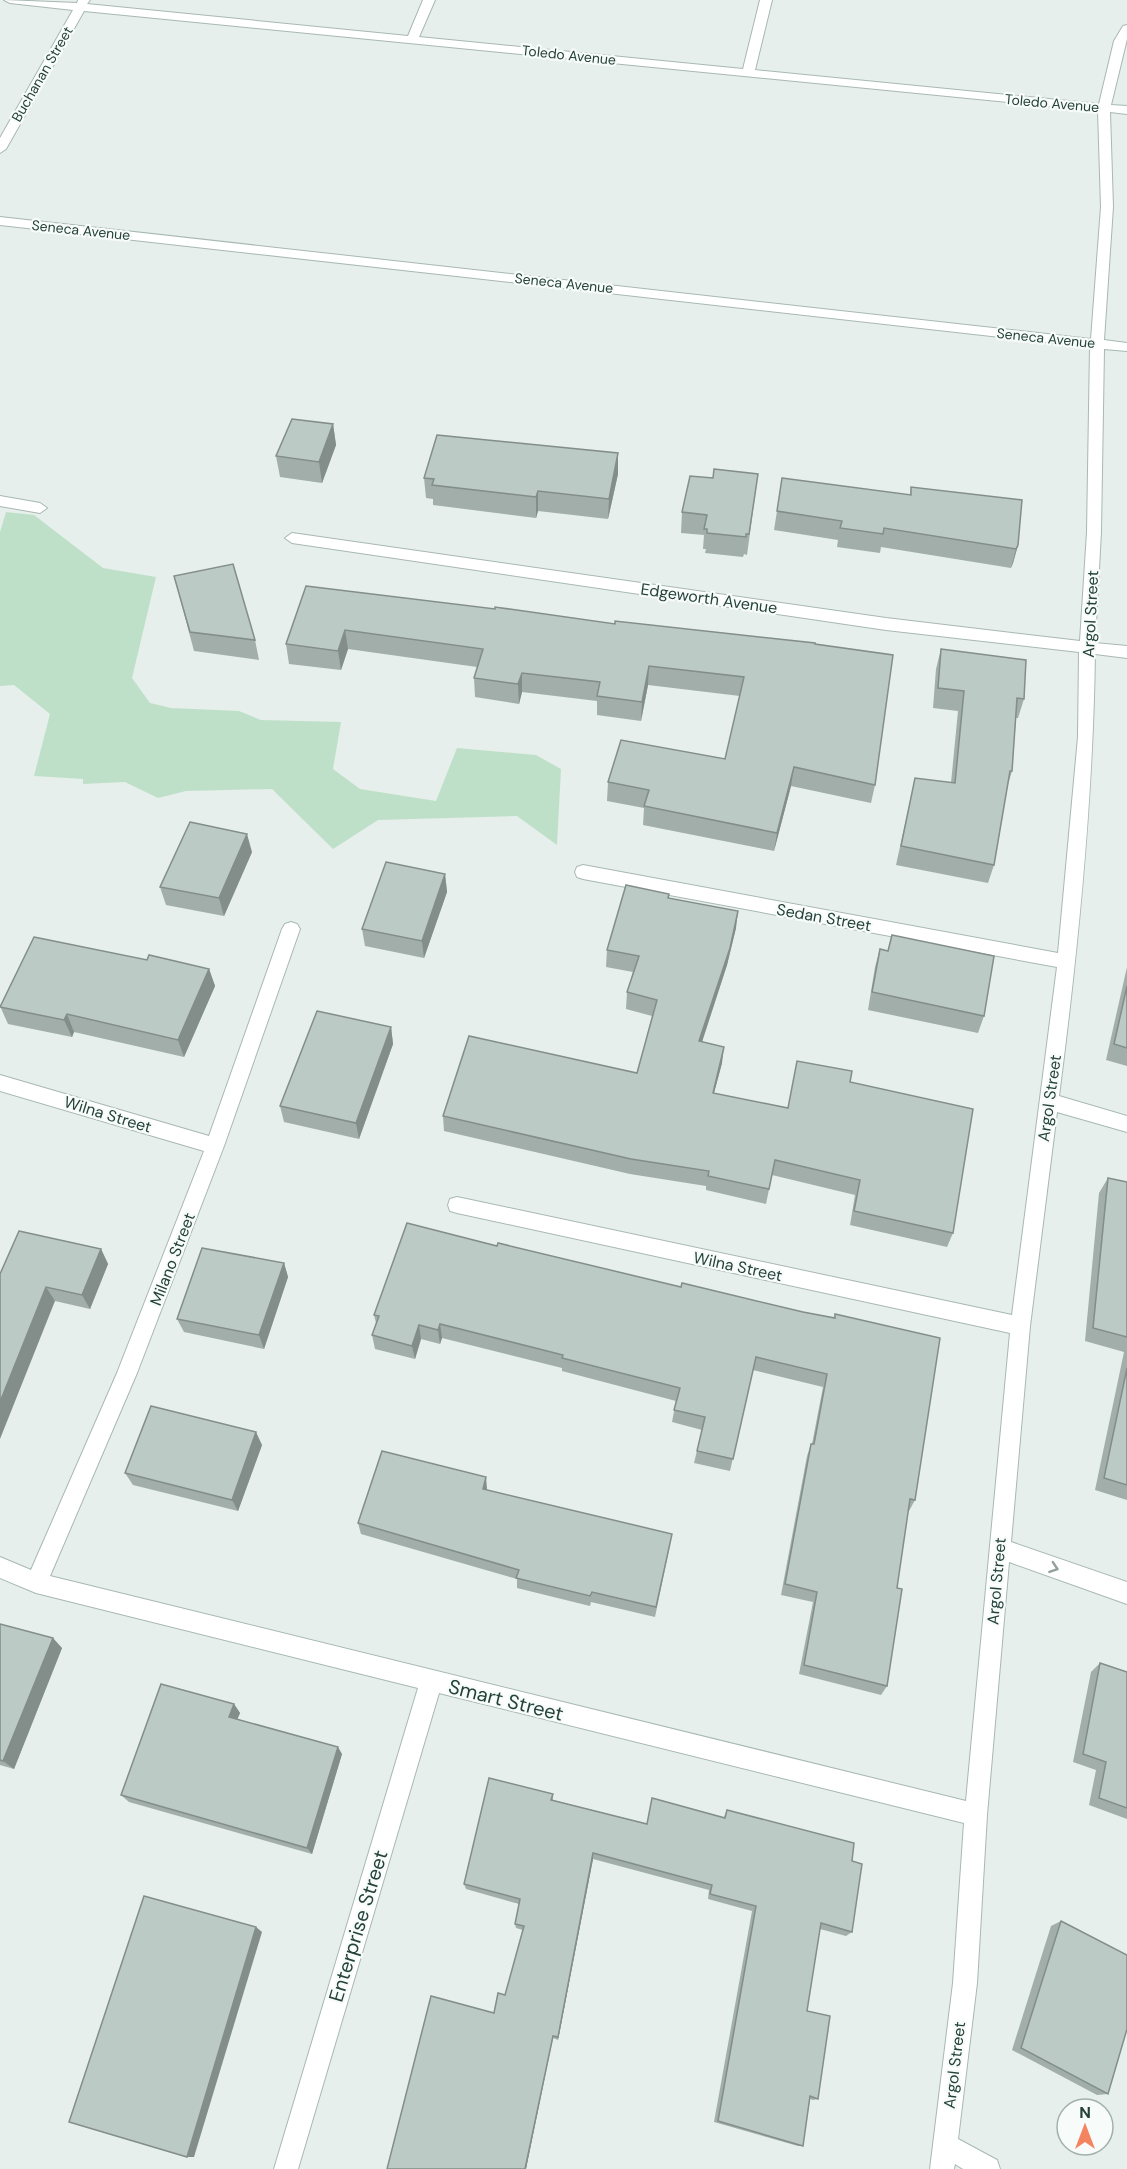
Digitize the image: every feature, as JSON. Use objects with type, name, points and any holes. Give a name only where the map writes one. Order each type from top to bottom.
[{"type":"street","name":"Toledo Avenue","points":[[10,0],[82,4],[748,74],[1127,110]]},
{"type":"street","points":[[412,39],[429,0]]},
{"type":"street","points":[[748,74],[766,0]]},
{"type":"street","name":"Buchanan Street","points":[[0,149],[82,4]]},
{"type":"street","name":"Argol Street","points":[[942,2169],[965,1983],[976,1815],[1020,1326],[1059,1030],[1064,961],[1079,830],[1086,737],[1094,532],[1097,344],[1107,207],[1104,108],[1120,41],[1127,28]]},
{"type":"street","name":"Seneca Avenue","points":[[0,221],[1127,347]]},
{"type":"street","points":[[0,501],[40,508]]},
{"type":"street","name":"Edgeworth Avenue","points":[[292,538],[886,624],[1127,652]]},
{"type":"street","name":"Sedan Street","points":[[583,872],[1064,961]]},
{"type":"street","name":"Milano Street","points":[[36,1583],[127,1373],[215,1146],[291,929]]},
{"type":"street","name":"Wilna Street","points":[[0,1083],[215,1146]]},
{"type":"street","points":[[1048,1101],[1127,1124]]},
{"type":"street","name":"Wilna Street","points":[[456,1205],[1020,1326]]},
{"type":"street","points":[[999,1548],[1127,1593]]},
{"type":"street","name":"Smart Street","points":[[0,1567],[36,1583],[976,1815]]},
{"type":"street","name":"Enterprise Street","points":[[286,2169],[431,1682]]},
{"type":"street","points":[[944,2145],[988,2169]]},
{"type":"green space","points":[[6,512],[34,515],[103,568],[156,577],[132,678],[150,703],[171,708],[239,711],[261,720],[341,722],[333,769],[360,789],[436,801],[457,748],[536,755],[561,769],[557,845],[517,816],[378,820],[333,849],[272,789],[186,791],[158,798],[125,782],[83,784],[83,779],[34,776],[50,714],[14,685],[0,686],[0,532]]},
{"type":"building","points":[[292,419],[333,424],[319,462],[276,456]]},
{"type":"building","points":[[437,435],[618,453],[609,499],[538,491],[536,497],[432,485],[434,479],[424,478]]},
{"type":"building","points":[[714,469],[758,474],[749,534],[746,534],[746,537],[707,533],[707,529],[704,529],[707,515],[682,512],[690,476],[713,478]]},
{"type":"building","points":[[782,478],[911,495],[911,487],[1022,500],[1018,545],[1016,549],[884,528],[883,534],[840,528],[842,521],[777,511]]},
{"type":"building","points":[[233,564],[255,640],[190,632],[174,576]]},
{"type":"building","points":[[306,586],[495,609],[495,607],[615,624],[615,621],[815,643],[893,655],[875,785],[794,767],[777,833],[644,806],[649,790],[608,782],[621,740],[725,759],[744,677],[649,666],[642,702],[597,696],[600,682],[522,673],[518,684],[474,678],[483,649],[345,630],[338,651],[286,644]]},
{"type":"building","points":[[941,649],[1026,660],[1024,699],[1017,698],[1012,771],[1010,771],[994,865],[901,846],[915,778],[955,783],[964,691],[938,688]]},
{"type":"building","points":[[190,822],[247,834],[219,898],[160,887]]},
{"type":"building","points":[[386,862],[445,874],[422,941],[362,929]]},
{"type":"building","points":[[626,885],[669,894],[668,898],[738,911],[730,948],[699,1041],[724,1047],[713,1093],[788,1108],[797,1061],[852,1071],[850,1082],[973,1109],[953,1233],[854,1211],[860,1180],[775,1160],[769,1189],[708,1176],[709,1171],[631,1159],[443,1116],[469,1036],[637,1073],[657,1000],[627,992],[639,956],[607,950]]},
{"type":"building","points":[[892,935],[994,956],[984,1016],[872,992],[880,949],[888,951]]},
{"type":"building","points":[[34,937],[147,960],[149,955],[209,969],[178,1040],[67,1014],[64,1020],[0,1007]]},
{"type":"building","points":[[1127,986],[1127,1048],[1114,1044]]},
{"type":"building","points":[[317,1011],[391,1027],[356,1123],[280,1106]]},
{"type":"building","points":[[1108,1178],[1127,1182],[1127,1337],[1093,1328]]},
{"type":"building","points":[[407,1223],[497,1246],[498,1243],[681,1287],[682,1283],[803,1312],[835,1318],[835,1314],[940,1338],[915,1500],[910,1499],[897,1588],[902,1589],[887,1686],[804,1665],[817,1592],[785,1584],[811,1444],[814,1444],[827,1374],[756,1357],[733,1459],[697,1451],[705,1417],[674,1410],[680,1388],[440,1324],[438,1330],[419,1325],[412,1346],[372,1335],[379,1316],[374,1315]]},
{"type":"building","points":[[19,1231],[101,1249],[82,1295],[46,1287],[0,1402],[0,1274]]},
{"type":"building","points":[[202,1248],[284,1263],[259,1335],[177,1319]]},
{"type":"building","points":[[1127,1368],[1127,1485],[1104,1478]]},
{"type":"building","points":[[151,1406],[256,1432],[232,1500],[125,1473]]},
{"type":"building","points":[[382,1451],[486,1477],[483,1489],[672,1534],[656,1607],[592,1592],[590,1596],[516,1578],[519,1570],[358,1523]]},
{"type":"building","points":[[0,1624],[53,1638],[3,1761],[0,1760]]},
{"type":"building","points":[[1100,1663],[1127,1672],[1127,1808],[1099,1798],[1106,1762],[1083,1754]]},
{"type":"building","points":[[161,1684],[234,1704],[229,1717],[338,1747],[307,1848],[121,1795]]},
{"type":"building","points":[[489,1778],[553,1794],[551,1800],[647,1824],[652,1798],[725,1818],[727,1810],[854,1843],[852,1861],[862,1864],[852,1932],[821,1923],[807,2011],[830,2016],[818,2099],[810,2096],[803,2146],[718,2121],[756,1906],[710,1894],[712,1885],[593,1853],[558,2037],[553,2036],[525,2169],[387,2169],[431,1996],[494,2013],[498,1993],[505,1995],[524,1926],[515,1924],[520,1899],[464,1884]]},
{"type":"building","points":[[144,1896],[256,1927],[187,2157],[69,2122]]},
{"type":"building","points":[[1061,1921],[1127,1955],[1127,2029],[1108,2094],[1021,2048]]}]
